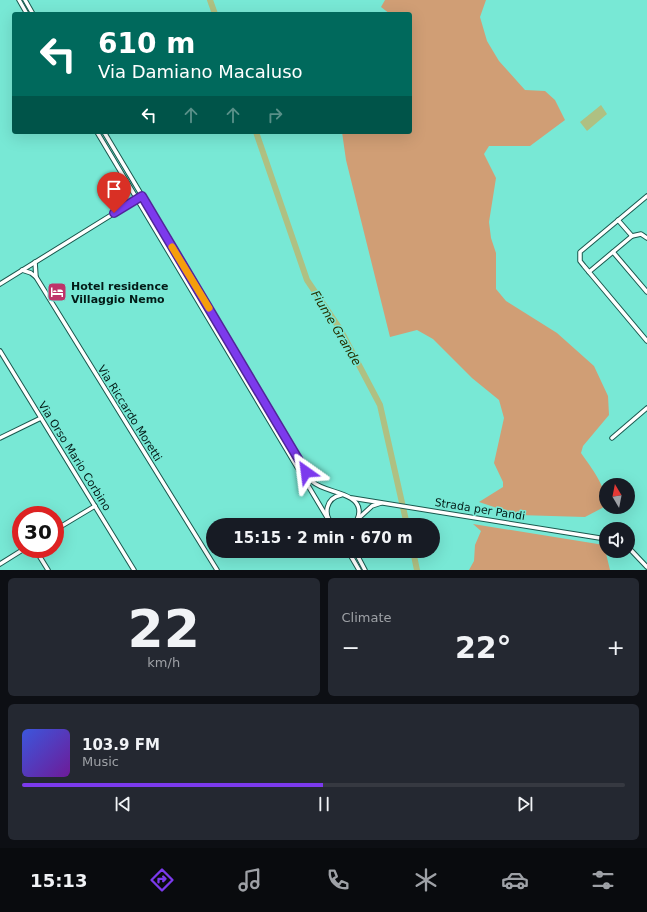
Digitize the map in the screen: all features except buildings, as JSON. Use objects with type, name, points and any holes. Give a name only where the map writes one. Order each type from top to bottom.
[{"type":"street","points":[[18,0],[26,12]]},
{"type":"street","points":[[25,0],[32,12]]},
{"type":"street","points":[[98,134],[328,518]]},
{"type":"street","name":"Strada per Pandi","points":[[105,134],[313,482],[342,495],[351,497],[599,538]]},
{"type":"street","points":[[0,284],[142,196]]},
{"type":"street","points":[[647,196],[580,252],[580,261],[647,341]]},
{"type":"street","points":[[618,220],[632,236]]},
{"type":"street","points":[[589,272],[632,236],[641,234],[647,238]]},
{"type":"street","points":[[613,252],[647,292]]},
{"type":"street","name":"Via Riccardo Moretti","points":[[35,262],[36,277],[217,570]]},
{"type":"street","points":[[22,270],[31,273],[36,277]]},
{"type":"street","name":"Via Orso Mario Corbino","points":[[0,351],[134,570]]},
{"type":"street","points":[[612,438],[647,408]]},
{"type":"street","points":[[0,438],[41,418]]},
{"type":"street","points":[[329,518],[327,510],[330,502],[342,495]]},
{"type":"street","points":[[351,497],[358,504],[359,509],[357,518]]},
{"type":"street","points":[[359,518],[372,506],[384,503]]},
{"type":"street","points":[[64,525],[95,506]]},
{"type":"street","points":[[635,554],[647,567]]},
{"type":"street","points":[[0,564],[12,556]]},
{"type":"street","points":[[41,558],[48,570]]},
{"type":"street","points":[[352,558],[359,570]]},
{"type":"street","points":[[359,558],[365,570]]},
{"type":"shaded area","points":[[385,0],[486,0],[480,17],[487,41],[499,61],[525,90],[545,91],[555,100],[565,120],[530,146],[489,146],[484,154],[496,178],[489,222],[491,238],[496,253],[496,289],[506,301],[557,333],[594,366],[608,396],[609,415],[583,446],[581,453],[599,480],[599,510],[585,517],[518,515],[479,502],[503,487],[503,482],[494,463],[504,418],[499,400],[472,378],[433,339],[417,330],[390,337],[346,160],[342,134],[412,134],[412,12],[387,12],[381,7]]},
{"type":"shaded area","points":[[601,105],[607,114],[587,131],[580,122]]},
{"type":"shaded area","points":[[473,524],[599,544],[599,558],[607,558],[610,570],[469,570],[474,561],[475,545],[481,531]]},
{"type":"waterway","name":"Fiume Grande","points":[[210,0],[214,12]]},
{"type":"waterway","name":"Fiume Grande","points":[[257,134],[307,280],[340,329],[380,405],[405,518]]},
{"type":"waterway","name":"Fiume Grande","points":[[414,558],[417,570]]},
{"type":"slow traffic","points":[[172,247],[209,308]]},
{"type":"place","name":"Hotel residence Villaggio Nemo","points":[[57,292]]},
{"type":"route","points":[[114,213],[142,196],[306,472]]}]
